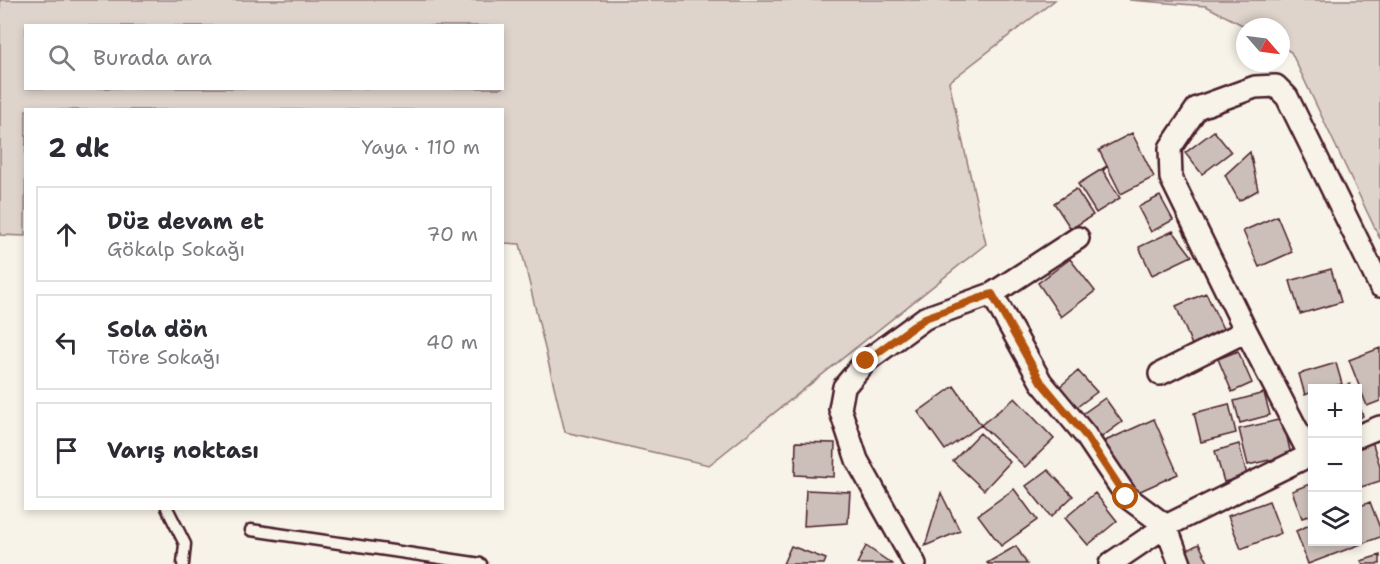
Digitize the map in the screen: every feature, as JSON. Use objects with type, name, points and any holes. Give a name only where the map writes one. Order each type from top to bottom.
[{"type":"street","points":[[1308,447],[1246,331],[1171,178],[1170,148],[1197,108],[1255,87],[1276,86],[1287,97],[1380,286]]},
{"type":"street","points":[[915,564],[857,460],[840,409],[844,387],[866,361],[925,318],[992,294],[1078,238]]},
{"type":"street","points":[[992,294],[1041,382],[1086,436],[1126,497],[1166,526],[1180,564]]},
{"type":"street","points":[[1160,374],[1246,331]]},
{"type":"street","points":[[1362,434],[1380,427]]},
{"type":"street","points":[[1110,564],[1166,526],[1308,456]]},
{"type":"lane","points":[[168,510],[185,544],[183,564]]},
{"type":"lane","points":[[251,530],[481,564]]},
{"type":"shaded area","points":[[0,0],[1055,0],[949,82],[986,244],[709,465],[565,432],[520,244],[504,243],[504,108],[24,108],[24,236],[0,235]]},
{"type":"shaded area","points":[[1129,0],[1380,0],[1380,239],[1290,51],[1290,18],[1236,18],[1236,22],[1206,6]]},
{"type":"building","points":[[1214,131],[1231,152],[1202,174],[1185,153]]},
{"type":"building","points":[[1132,133],[1154,177],[1121,194],[1099,150]]},
{"type":"building","points":[[1250,152],[1258,190],[1239,201],[1225,175]]},
{"type":"building","points":[[1107,166],[1103,171],[1120,198],[1096,213],[1078,184]]},
{"type":"building","points":[[1076,189],[1093,215],[1071,229],[1054,203]]},
{"type":"building","points":[[1160,196],[1173,220],[1151,232],[1138,207]]},
{"type":"building","points":[[1277,216],[1292,252],[1259,267],[1243,231]]},
{"type":"building","points":[[1173,231],[1192,256],[1152,275],[1139,247]]},
{"type":"building","points":[[1070,259],[1095,291],[1061,317],[1038,283]]},
{"type":"building","points":[[1331,269],[1341,302],[1300,314],[1290,281]]},
{"type":"building","points":[[1206,293],[1225,333],[1192,345],[1176,306]]},
{"type":"building","points":[[1380,348],[1380,401],[1367,406],[1362,393],[1362,384],[1358,384],[1349,360]]},
{"type":"building","points":[[1238,351],[1252,383],[1232,392],[1218,359]]},
{"type":"building","points":[[1336,363],[1342,384],[1308,384],[1308,394],[1305,395],[1299,374]]},
{"type":"building","points":[[1078,371],[1097,392],[1073,410],[1057,389]]},
{"type":"building","points":[[954,386],[981,425],[945,450],[918,412]]},
{"type":"building","points":[[1264,393],[1270,415],[1240,423],[1234,401]]},
{"type":"building","points":[[1015,398],[1054,439],[1025,467],[981,425]]},
{"type":"building","points":[[1105,398],[1122,422],[1099,439],[1081,415]]},
{"type":"building","points":[[1229,404],[1236,433],[1201,442],[1194,413]]},
{"type":"building","points":[[1154,419],[1178,474],[1127,497],[1103,442]]},
{"type":"building","points":[[1283,419],[1291,455],[1248,465],[1239,429]]},
{"type":"building","points":[[980,433],[1010,462],[984,490],[953,461]]},
{"type":"building","points":[[1371,438],[1380,466],[1380,481],[1362,487],[1362,441]]},
{"type":"building","points":[[796,442],[835,443],[834,477],[795,475]]},
{"type":"building","points":[[1239,444],[1247,475],[1224,482],[1215,451]]},
{"type":"building","points":[[1048,470],[1073,496],[1051,517],[1026,486]]},
{"type":"building","points":[[1308,485],[1308,516],[1302,518],[1292,491]]},
{"type":"building","points":[[1014,489],[1037,520],[1001,546],[978,515]]},
{"type":"building","points":[[806,490],[850,492],[848,523],[804,526]]},
{"type":"building","points":[[941,493],[960,531],[925,546]]},
{"type":"building","points":[[1095,493],[1117,521],[1088,545],[1065,518]]},
{"type":"building","points":[[1269,501],[1281,533],[1241,549],[1228,516]]},
{"type":"building","points":[[1370,502],[1380,528],[1380,537],[1362,544],[1362,505]]},
{"type":"building","points":[[1308,526],[1308,546],[1356,546],[1308,564],[1296,531]]},
{"type":"building","points":[[1199,544],[1209,564],[1185,564],[1177,555]]},
{"type":"building","points":[[791,546],[826,559],[824,564],[783,564]]},
{"type":"building","points":[[866,546],[892,564],[857,564]]},
{"type":"building","points":[[1016,546],[1027,564],[987,563]]},
{"type":"building","points":[[1380,555],[1380,564],[1363,564],[1361,561]]},
{"type":"route","points":[[866,361],[925,318],[992,294],[1041,382],[1086,436],[1126,497]]}]
